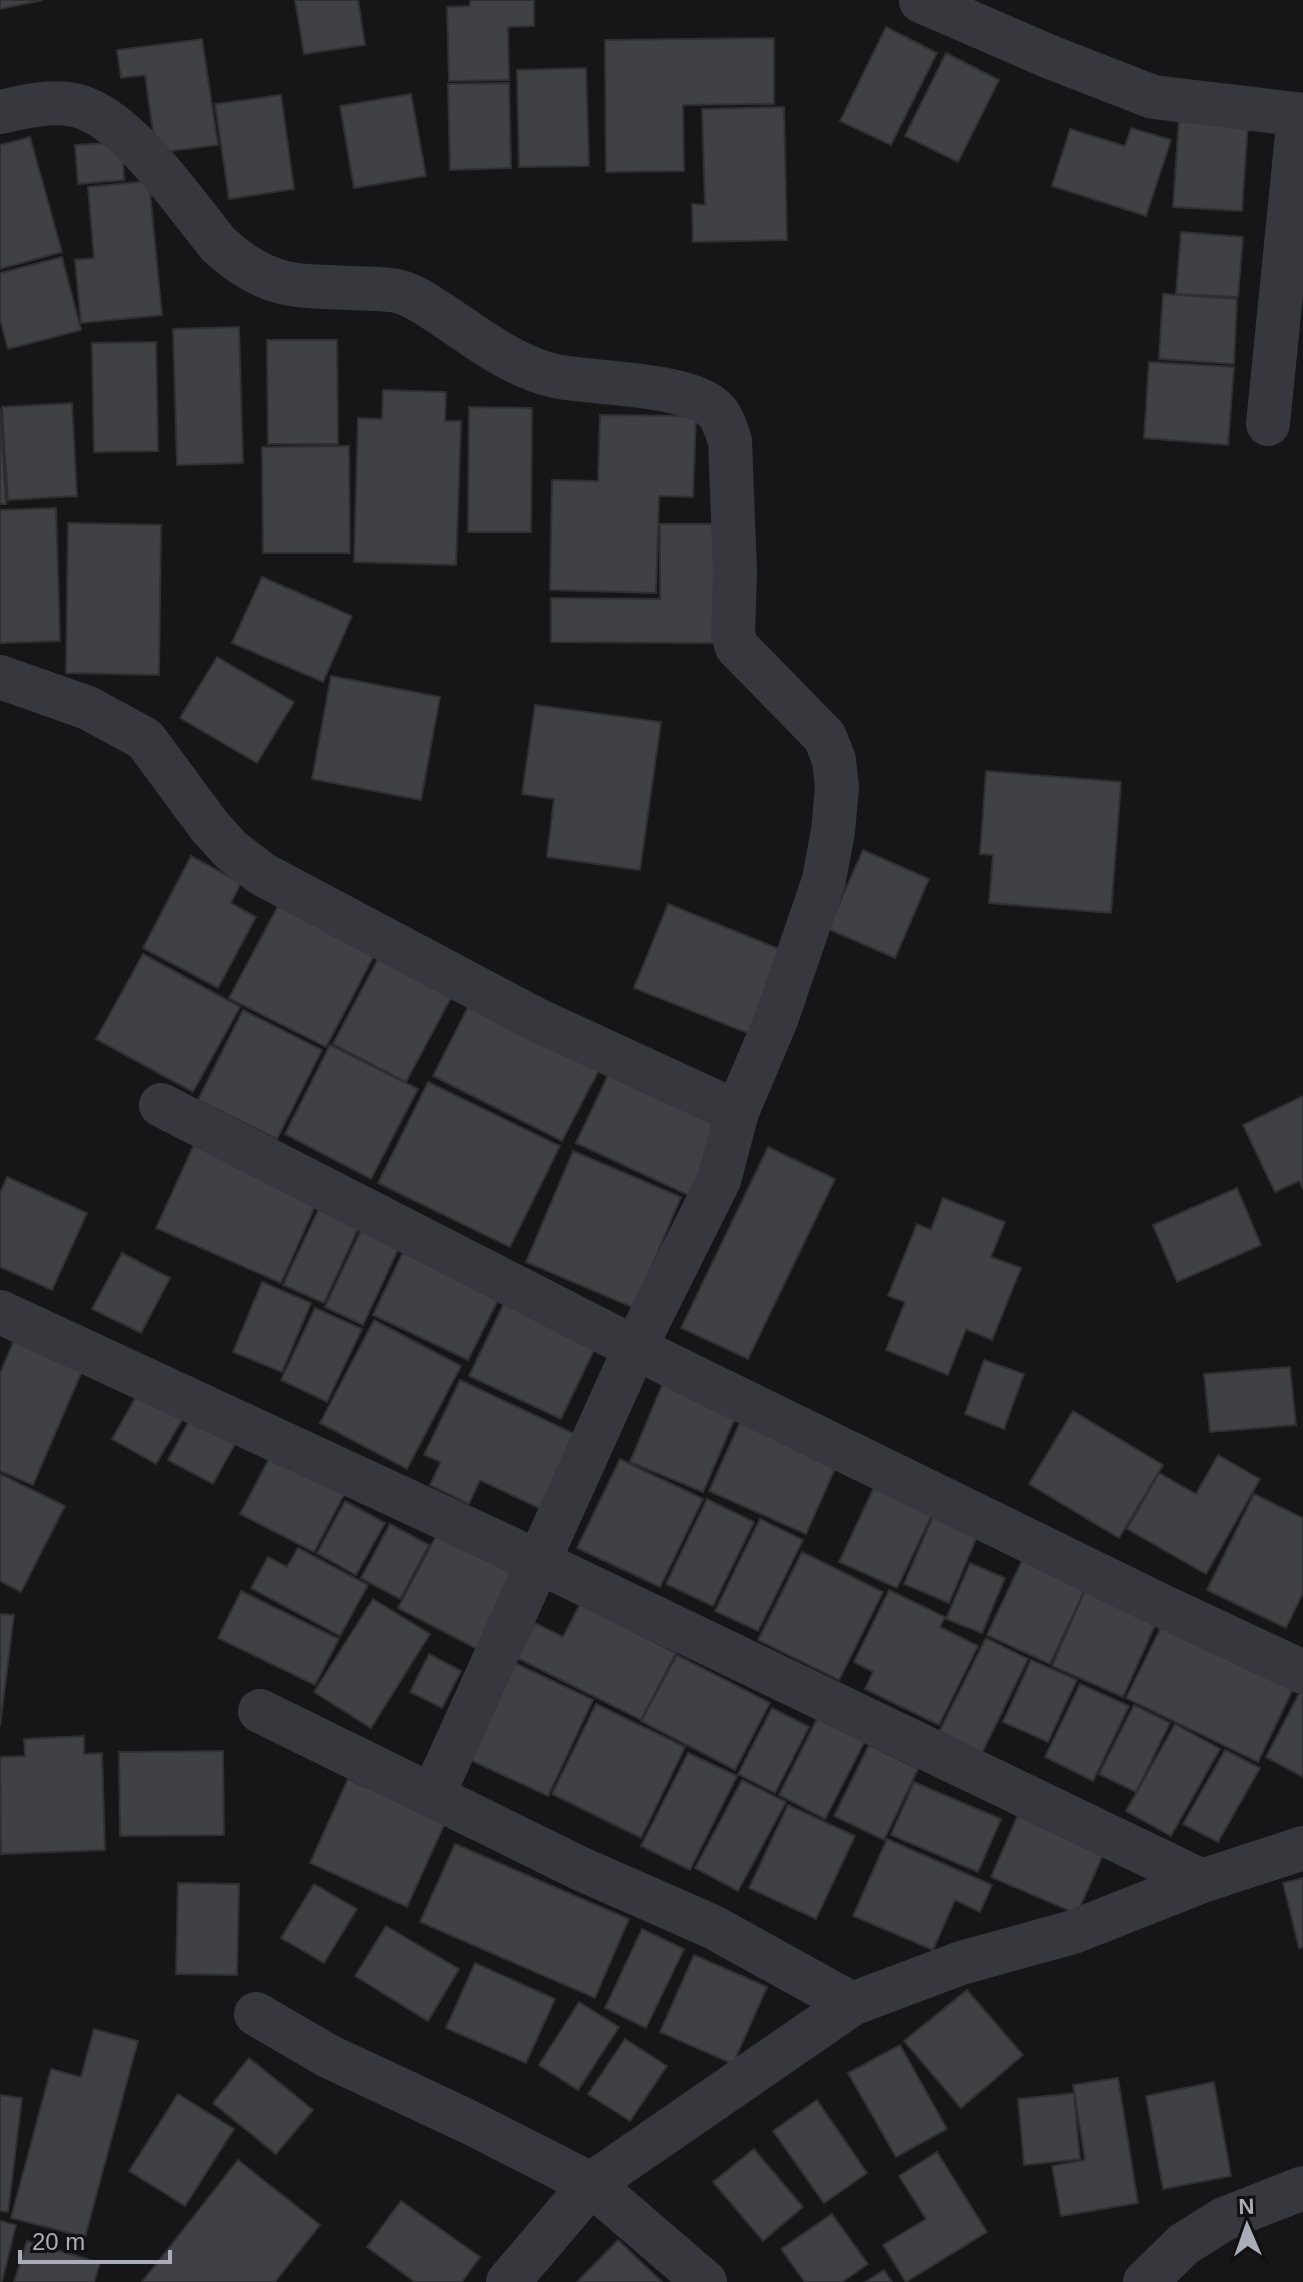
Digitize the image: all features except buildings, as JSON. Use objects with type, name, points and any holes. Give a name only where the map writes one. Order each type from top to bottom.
[{"type":"street","points":[[921,1],[1050,57],[1153,97],[1301,115],[1268,424]]},
{"type":"street","points":[[0,112],[73,104],[99,114],[128,136],[219,245],[236,261],[261,277],[292,286],[382,289],[403,293],[422,301],[501,354],[529,368],[553,376],[681,394],[704,402],[715,410],[725,425],[730,441],[735,572],[733,635],[737,647],[825,737],[834,760],[837,788],[824,880],[776,1020],[737,1112],[719,1180],[635,1348],[433,1795]]},
{"type":"street","points":[[0,677],[88,708],[145,739],[210,827],[231,850],[262,874],[535,1019],[737,1112]]},
{"type":"street","points":[[161,1105],[635,1348],[1303,1672]]},
{"type":"street","points":[[0,1312],[537,1561],[1202,1881]]},
{"type":"street","points":[[260,1711],[579,1868],[713,1927],[852,2004]]},
{"type":"street","points":[[508,2282],[591,2184],[852,2004],[961,1963],[1073,1932],[1202,1881],[1303,1848]]},
{"type":"street","points":[[256,2014],[328,2056],[591,2184],[705,2282]]},
{"type":"street","points":[[1145,2282],[1184,2244],[1224,2219],[1303,2188]]}]
